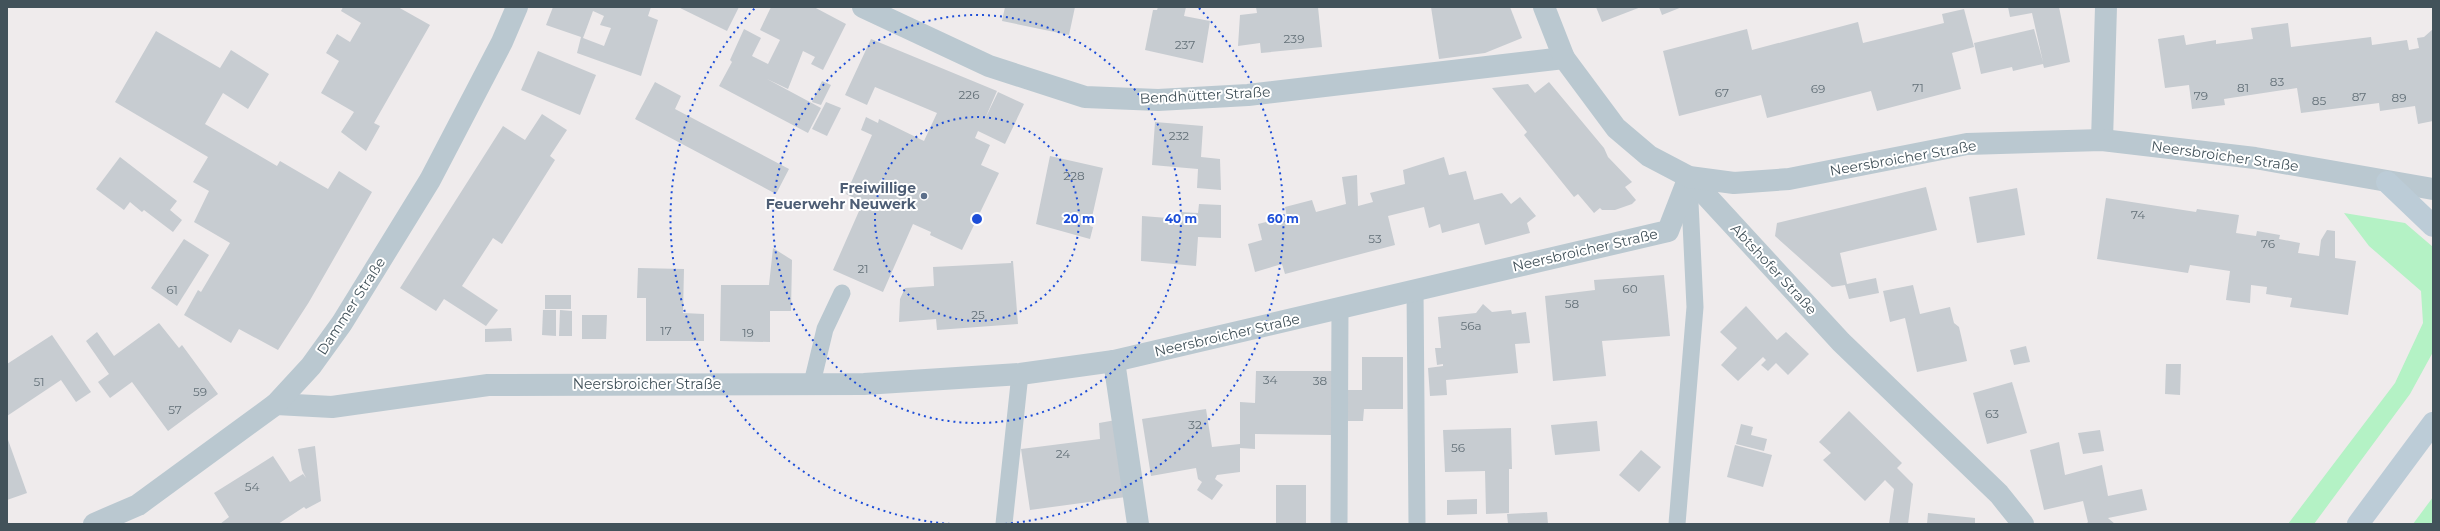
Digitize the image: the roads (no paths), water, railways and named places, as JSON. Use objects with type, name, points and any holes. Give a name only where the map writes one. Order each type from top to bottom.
[{"type":"main road","points":[[2387,182],[2433,226]]},
{"type":"main road","points":[[2358,524],[2433,422]]},
{"type":"street","name":"Dammer Straße","points":[[94,524],[138,505],[276,404],[311,366],[342,323],[426,186],[502,42],[517,7]]},
{"type":"street","name":"Bendhütter Straße","points":[[863,7],[989,66],[1084,97],[1158,100],[1248,95],[1564,58]]},
{"type":"street","name":"Abtshofer Straße","points":[[1544,7],[1564,58],[1616,128],[1649,156],[1689,177],[1841,342],[1999,494],[2023,524]]},
{"type":"street","points":[[2102,140],[2106,7]]},
{"type":"street","name":"Neersbroicher Straße","points":[[276,404],[332,407],[488,385],[864,384],[1020,374],[1114,361],[1668,231],[1689,177],[1734,183],[1789,179],[1967,144],[2102,140],[2255,158],[2433,189]]},
{"type":"street","points":[[1114,361],[1138,524]]},
{"type":"lane","points":[[1677,524],[1695,307],[1689,177]]},
{"type":"lane","points":[[1415,290],[1417,524]]},
{"type":"lane","points":[[812,384],[825,329],[842,293]]},
{"type":"lane","points":[[1340,308],[1340,524]]},
{"type":"lane","points":[[1004,524],[1020,374]]},
{"type":"place","name":"Freiwillige Feuerwehr Neuwerk","points":[[924,196]]}]
